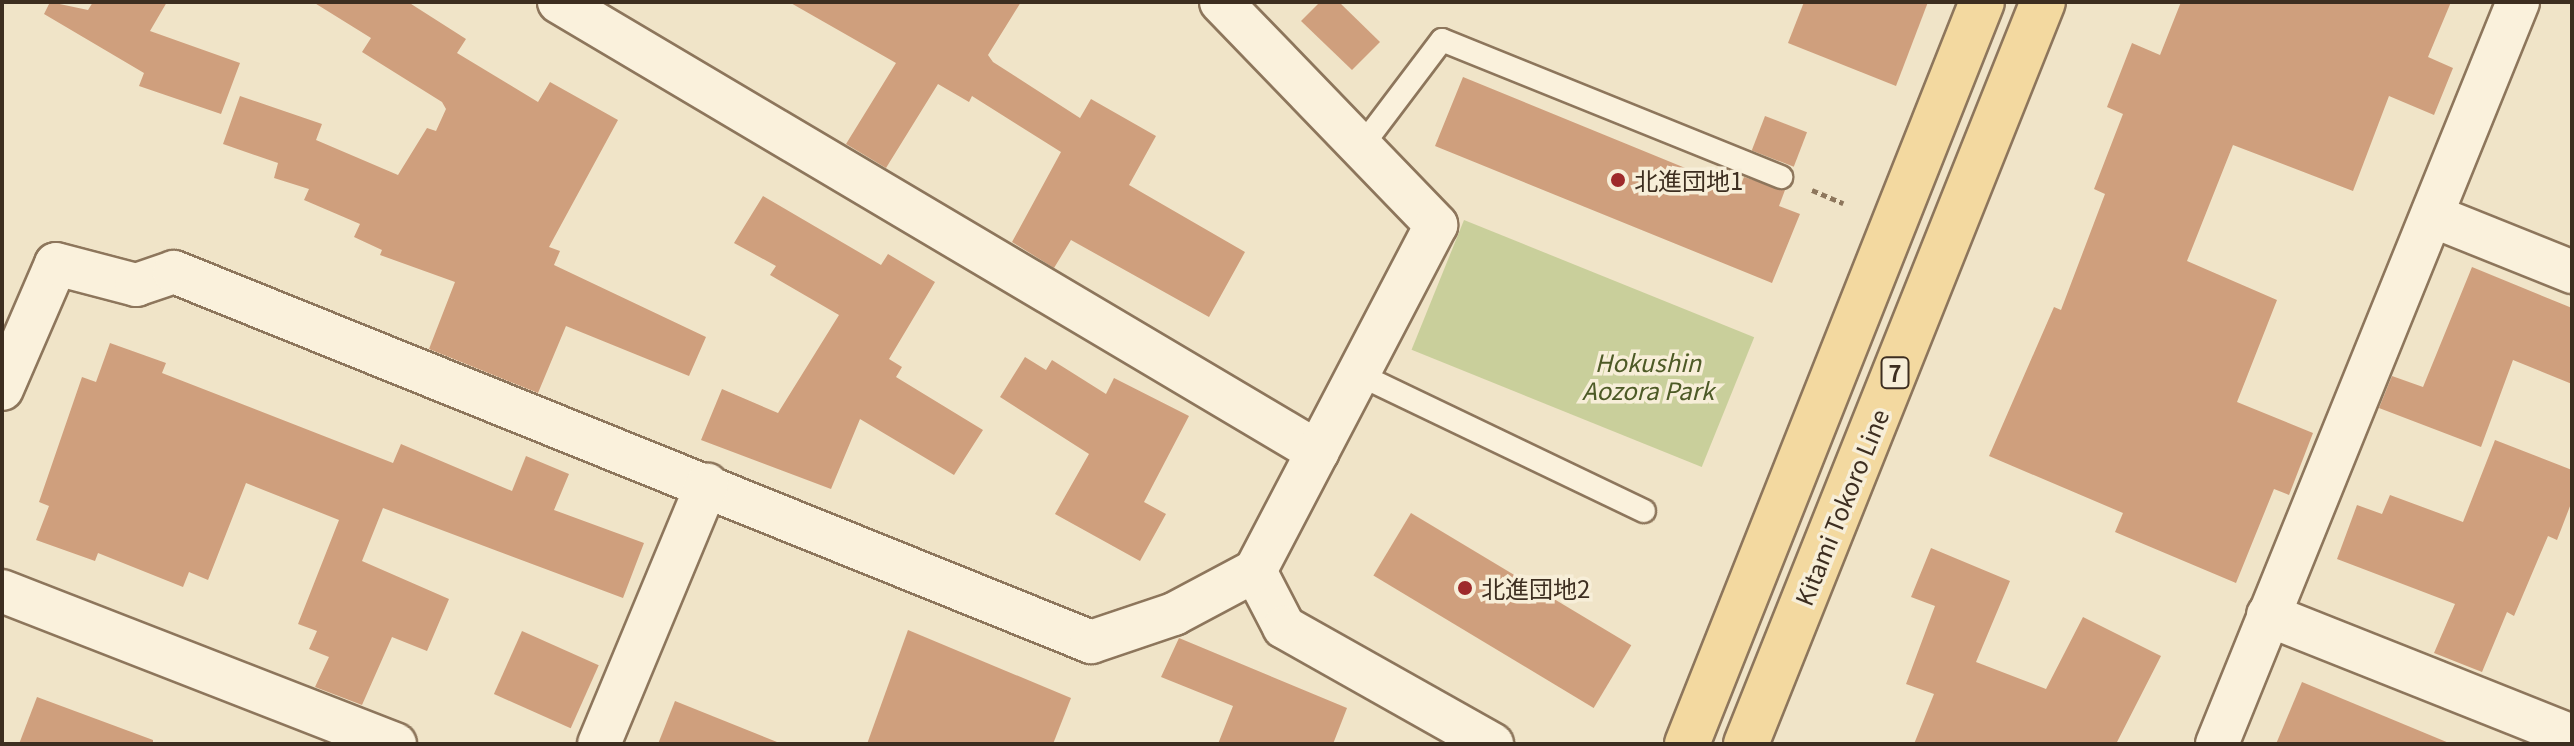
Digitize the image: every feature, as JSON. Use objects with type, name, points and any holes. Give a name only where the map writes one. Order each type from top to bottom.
[{"type":"main road","name":"7","points":[[1687,744],[1982,2]]},
{"type":"main road","name":"Kitami Tokoro Line","points":[[1746,744],[2039,3]]},
{"type":"street","points":[[559,2],[1318,452]]},
{"type":"street","points":[[2,389],[56,264],[136,285],[174,272],[1091,642],[1174,614],[1255,571],[1436,225],[1221,2]]},
{"type":"street","points":[[2217,744],[2518,2]]},
{"type":"street","points":[[2433,216],[2572,272]]},
{"type":"street","points":[[599,744],[707,485]]},
{"type":"street","points":[[1255,571],[1284,627],[1492,744]]},
{"type":"street","points":[[2,591],[395,744]]},
{"type":"street","points":[[2268,615],[2572,736]]},
{"type":"lane","points":[[1361,147],[1442,40],[1781,177]]},
{"type":"lane","points":[[1358,374],[1644,511]]},
{"type":"green space","name":"Hokushin Aozora Park","points":[[1464,220],[1754,337],[1702,467],[1412,350]]},
{"type":"building","points":[[50,2],[88,10],[93,2],[167,2],[150,31],[240,63],[221,114],[139,86],[144,73],[44,14]]},
{"type":"building","points":[[313,2],[408,2],[466,39],[457,53],[538,102],[550,82],[618,120],[549,247],[560,251],[554,265],[706,337],[689,376],[566,326],[538,393],[429,349],[455,282],[380,255],[382,250],[354,237],[360,224],[304,200],[309,189],[274,178],[278,163],[223,144],[240,96],[322,124],[316,140],[398,175],[427,128],[436,131],[446,109],[442,102],[362,52],[371,38]]},
{"type":"building","points":[[789,2],[1021,2],[988,55],[993,62],[1080,118],[1091,99],[1156,136],[1129,185],[1245,252],[1209,317],[1071,240],[1054,268],[1012,242],[1061,152],[972,96],[969,102],[938,84],[886,168],[846,144],[896,63]]},
{"type":"building","points":[[1320,2],[1339,2],[1380,42],[1352,70],[1301,21]]},
{"type":"building","points":[[1804,2],[1928,2],[1896,86],[1788,43]]},
{"type":"building","points":[[2181,2],[2451,2],[2428,57],[2453,68],[2434,115],[2389,96],[2353,191],[2233,145],[2187,261],[2277,300],[2237,402],[2313,433],[2289,495],[2274,489],[2236,583],[2115,532],[2123,513],[1989,456],[2054,307],[2061,310],[2105,194],[2094,189],[2123,114],[2107,107],[2132,43],[2160,55]]},
{"type":"building","name":"北進団地1","points":[[1463,77],[1739,190],[1744,177],[1785,190],[1779,206],[1800,214],[1772,283],[1435,146]]},
{"type":"building","points":[[1765,116],[1807,132],[1794,167],[1752,151]]},
{"type":"building","points":[[763,196],[881,265],[888,254],[935,282],[889,359],[902,367],[896,377],[983,430],[954,475],[860,419],[831,489],[701,440],[722,389],[778,413],[839,315],[770,275],[776,266],[734,243]]},
{"type":"building","points":[[2472,267],[2572,308],[2572,384],[2513,360],[2481,447],[2379,408],[2392,376],[2423,387]]},
{"type":"building","points":[[110,343],[166,363],[162,373],[393,463],[401,444],[512,491],[526,456],[569,474],[554,510],[644,543],[623,598],[383,508],[362,561],[449,599],[427,651],[392,637],[362,705],[315,687],[329,657],[309,649],[317,631],[298,624],[339,520],[246,483],[208,580],[189,572],[183,587],[98,553],[95,561],[36,540],[49,506],[39,502],[82,377],[96,382]]},
{"type":"building","points":[[1025,357],[1046,370],[1052,360],[1106,394],[1114,378],[1189,416],[1144,502],[1166,514],[1140,561],[1055,514],[1089,454],[1000,397]]},
{"type":"building","points":[[2495,440],[2572,470],[2572,501],[2557,540],[2548,536],[2514,616],[2507,612],[2482,672],[2434,653],[2455,604],[2337,559],[2357,505],[2382,514],[2390,495],[2463,522]]},
{"type":"building","name":"北進団地2","points":[[1411,513],[1631,645],[1594,708],[1373,576]]},
{"type":"building","points":[[1931,548],[2010,581],[1976,662],[2046,689],[2083,617],[2161,656],[2116,744],[1914,744],[1934,694],[1906,684],[1935,606],[1911,597]]},
{"type":"building","points":[[908,630],[1071,698],[1053,744],[867,744]]},
{"type":"building","points":[[522,631],[599,665],[571,728],[494,694]]},
{"type":"building","points":[[1179,638],[1347,708],[1333,744],[1218,744],[1233,706],[1161,677]]},
{"type":"building","points":[[2302,682],[2449,743],[2449,744],[2276,744]]},
{"type":"building","points":[[37,697],[153,740],[153,744],[19,744]]},
{"type":"building","points":[[675,701],[777,742],[777,744],[658,744]]},
{"type":"place","name":"北進団地1","points":[[1618,180]]},
{"type":"place","name":"北進団地2","points":[[1465,588]]}]
